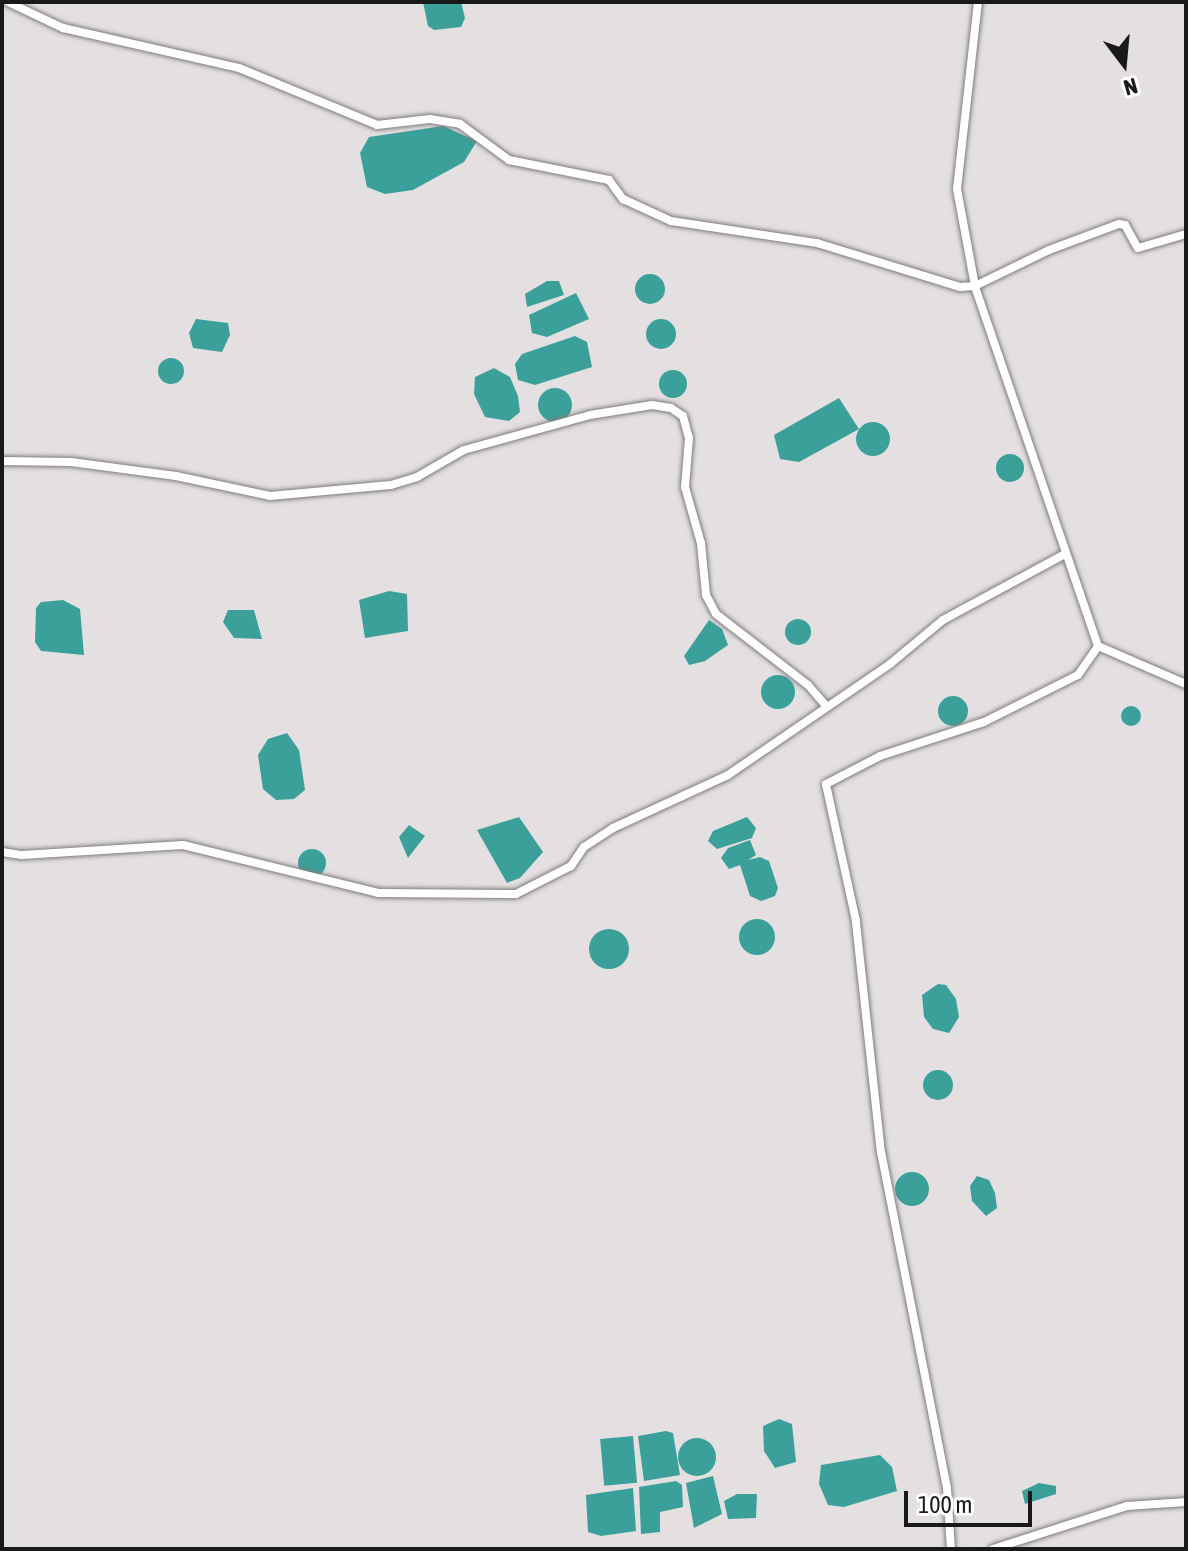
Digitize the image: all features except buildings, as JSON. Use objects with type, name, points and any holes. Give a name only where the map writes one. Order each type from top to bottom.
[{"type":"street","points":[[8,2],[63,28],[239,68],[310,100],[348,109],[377,125],[430,119],[460,124],[509,160],[609,180],[623,199],[671,221],[699,228],[776,234],[960,287],[975,286],[1119,224],[1125,225],[1138,248],[1186,234]]},
{"type":"street","points":[[951,1549],[947,1488],[881,1153],[856,921],[826,784],[880,756],[984,722],[1064,682],[1091,664],[1098,646],[975,286],[957,189],[978,2]]},
{"type":"street","points":[[2,461],[71,462],[228,484],[270,496],[391,485],[417,477],[464,450],[590,415],[652,405],[671,408],[683,416],[689,438],[685,487],[701,543],[706,595],[725,623],[808,685],[826,706]]},
{"type":"street","points":[[2,852],[22,855],[183,845],[378,893],[516,894],[571,866],[584,847],[613,828],[728,775],[943,620],[1065,554]]},
{"type":"street","points":[[1098,646],[1186,684]]},
{"type":"street","points":[[993,1549],[1127,1506],[1186,1502]]},
{"type":"water","points":[[423,2],[461,2],[465,18],[461,27],[434,30],[428,26]]},
{"type":"water","points":[[443,126],[477,141],[464,162],[413,190],[385,194],[367,187],[360,153],[369,137]]},
{"type":"water","points":[[650,274],[661,278],[665,289],[661,300],[650,304],[639,300],[635,289],[639,278]]},
{"type":"water","points":[[547,281],[559,281],[564,295],[527,307],[525,294]]},
{"type":"water","points":[[576,293],[589,319],[547,337],[532,333],[529,315]]},
{"type":"water","points":[[196,319],[228,323],[230,335],[222,352],[193,348],[189,333]]},
{"type":"water","points":[[661,319],[671,324],[676,334],[671,344],[661,349],[651,344],[646,334],[651,324]]},
{"type":"water","points":[[575,336],[587,342],[592,367],[535,385],[518,380],[515,364],[522,354]]},
{"type":"water","points":[[171,358],[180,362],[184,371],[180,380],[171,384],[162,380],[158,371],[162,362]]},
{"type":"water","points":[[494,368],[510,377],[518,396],[520,412],[509,421],[485,417],[474,394],[475,377]]},
{"type":"water","points":[[673,370],[683,374],[687,384],[683,394],[673,398],[663,394],[659,384],[663,374]]},
{"type":"water","points":[[555,388],[567,393],[572,405],[567,417],[555,422],[543,417],[538,405],[543,393]]},
{"type":"water","points":[[839,398],[859,429],[799,462],[780,459],[774,435]]},
{"type":"water","points":[[873,422],[885,427],[890,439],[885,451],[873,456],[861,451],[856,439],[861,427]]},
{"type":"water","points":[[1010,454],[1020,458],[1024,468],[1020,478],[1010,482],[1000,478],[996,468],[1000,458]]},
{"type":"water","points":[[389,591],[407,594],[408,631],[365,638],[359,600]]},
{"type":"water","points":[[63,600],[80,609],[84,655],[41,651],[35,642],[36,608],[41,602]]},
{"type":"water","points":[[228,610],[254,610],[262,639],[234,638],[223,622]]},
{"type":"water","points":[[798,619],[807,623],[811,632],[807,641],[798,645],[789,641],[785,632],[789,623]]},
{"type":"water","points":[[709,620],[722,629],[728,645],[705,661],[689,665],[684,656]]},
{"type":"water","points":[[778,675],[790,680],[795,692],[790,704],[778,709],[766,704],[761,692],[766,680]]},
{"type":"water","points":[[953,696],[964,700],[968,711],[964,722],[953,726],[942,722],[938,711],[942,700]]},
{"type":"water","points":[[1131,706],[1138,709],[1141,716],[1138,723],[1131,726],[1124,723],[1121,716],[1124,709]]},
{"type":"water","points":[[287,733],[299,750],[305,790],[294,799],[276,800],[263,789],[258,755],[268,739]]},
{"type":"water","points":[[519,817],[543,852],[520,878],[507,883],[477,830]]},
{"type":"water","points":[[747,817],[756,828],[752,838],[717,849],[708,841],[713,831]]},
{"type":"water","points":[[409,825],[425,836],[408,858],[399,837]]},
{"type":"water","points":[[750,840],[756,855],[748,860],[760,857],[769,861],[778,888],[775,896],[761,901],[750,896],[740,865],[729,869],[721,858],[728,848]]},
{"type":"water","points":[[312,849],[322,853],[326,863],[322,873],[312,877],[302,873],[298,863],[302,853]]},
{"type":"water","points":[[757,919],[770,924],[775,937],[770,950],[757,955],[744,950],[739,937],[744,924]]},
{"type":"water","points":[[609,929],[623,935],[629,949],[623,963],[609,969],[595,963],[589,949],[595,935]]},
{"type":"water","points":[[938,984],[946,985],[956,999],[959,1017],[949,1033],[933,1029],[924,1017],[922,995]]},
{"type":"water","points":[[938,1070],[949,1074],[953,1085],[949,1096],[938,1100],[927,1096],[923,1085],[927,1074]]},
{"type":"water","points":[[912,1172],[924,1177],[929,1189],[924,1201],[912,1206],[900,1201],[895,1189],[900,1177]]},
{"type":"water","points":[[977,1176],[989,1180],[995,1193],[997,1208],[986,1216],[972,1201],[970,1186]]},
{"type":"water","points":[[779,1419],[792,1424],[796,1462],[775,1468],[764,1451],[763,1426]]},
{"type":"water","points":[[666,1431],[673,1433],[680,1475],[644,1481],[638,1436]]},
{"type":"water","points":[[633,1436],[637,1483],[604,1486],[600,1439]]},
{"type":"water","points":[[697,1438],[711,1443],[716,1457],[711,1471],[697,1476],[683,1471],[678,1457],[683,1443]]},
{"type":"water","points":[[880,1455],[892,1467],[897,1491],[844,1507],[828,1505],[819,1484],[821,1465]]},
{"type":"water","points":[[713,1476],[722,1514],[694,1528],[686,1483]]},
{"type":"water","points":[[676,1481],[682,1485],[683,1507],[660,1512],[660,1532],[641,1534],[639,1487]]},
{"type":"water","points":[[1039,1483],[1056,1486],[1056,1494],[1025,1504],[1022,1491]]},
{"type":"water","points":[[633,1488],[636,1531],[601,1536],[588,1532],[586,1495]]},
{"type":"water","points":[[737,1494],[757,1494],[756,1518],[728,1519],[724,1501]]}]
